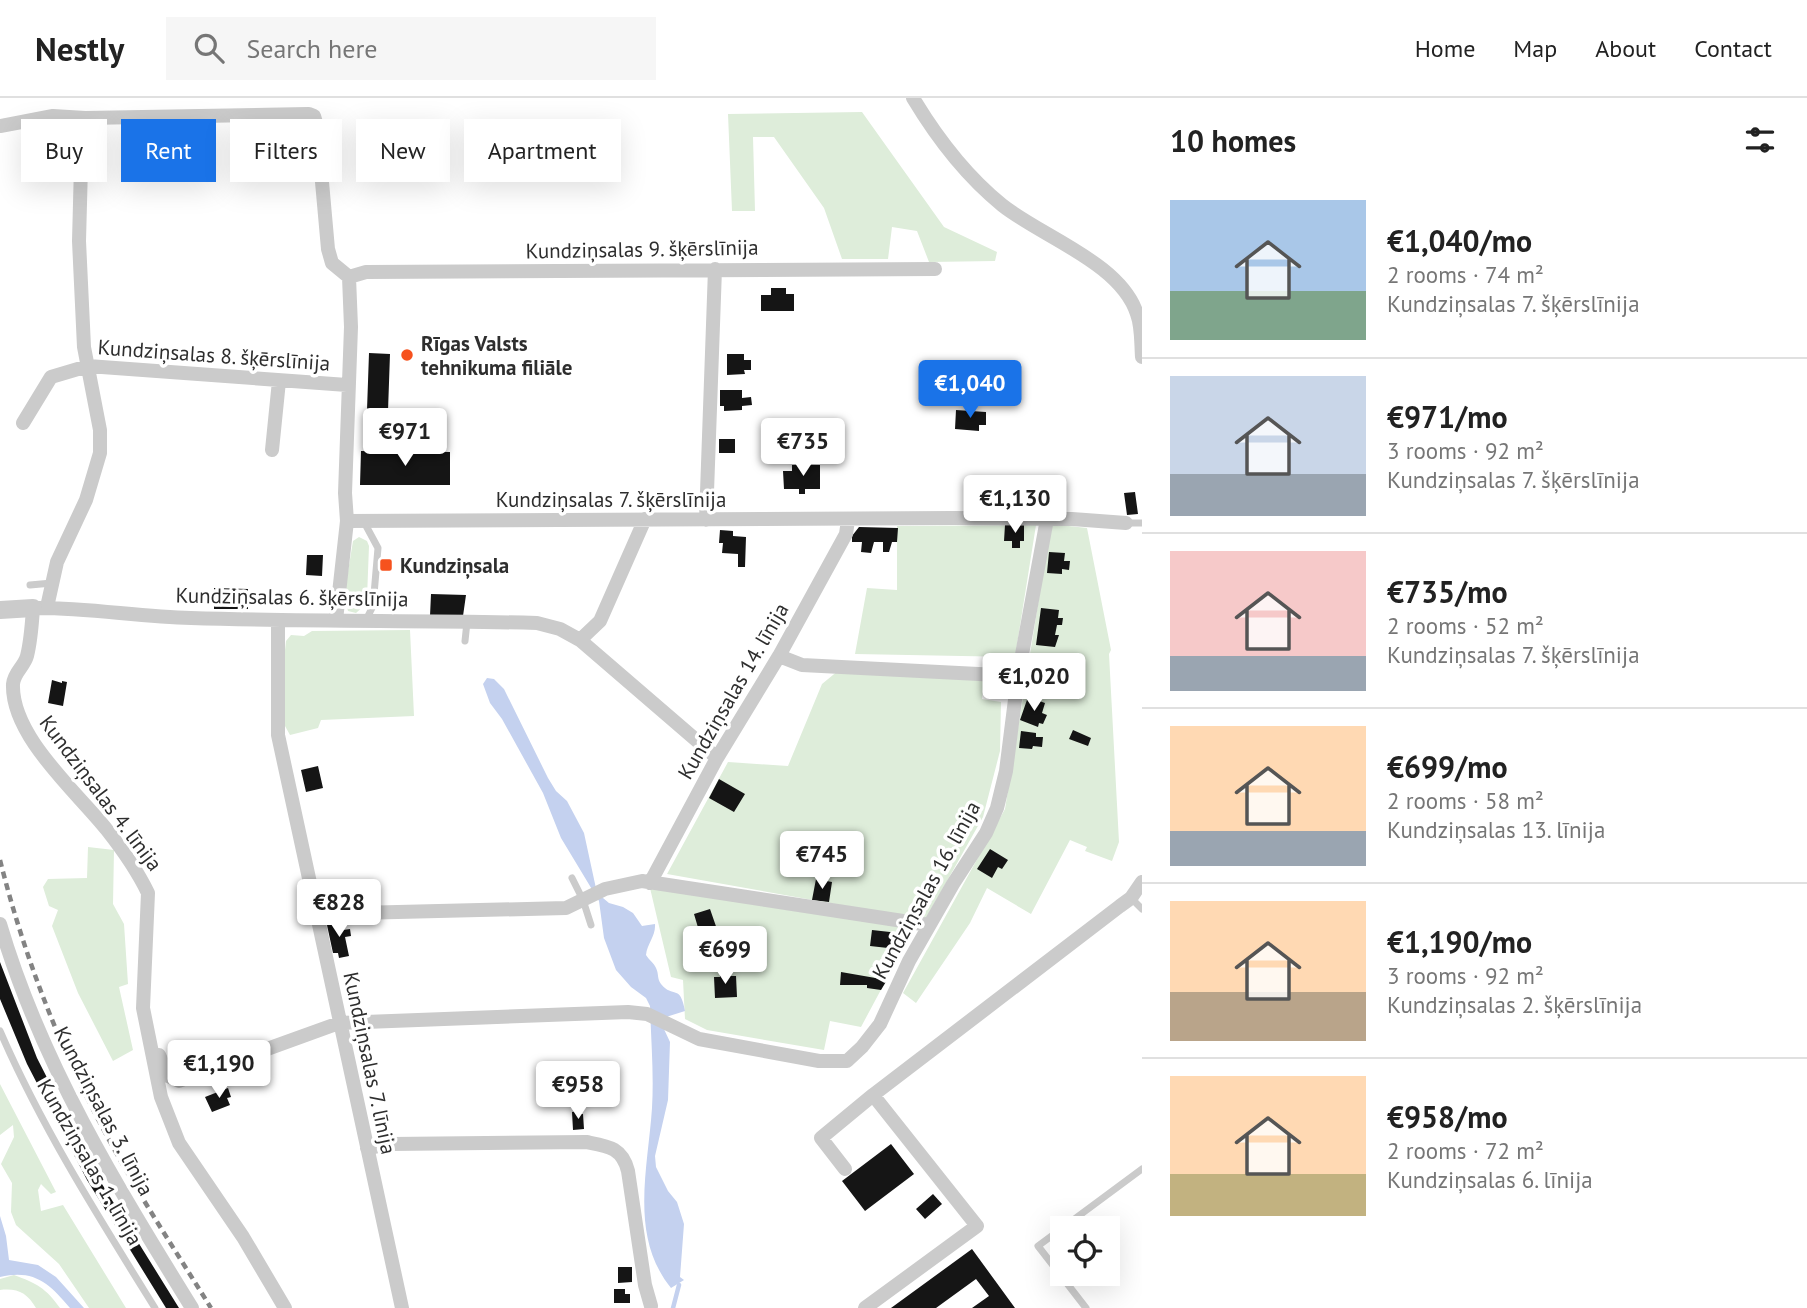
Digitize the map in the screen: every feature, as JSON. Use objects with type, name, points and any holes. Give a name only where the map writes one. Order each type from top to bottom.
[{"type":"street","points":[[913,98],[953,158],[974,180],[1035,229],[1106,271],[1119,283],[1140,314],[1142,357]]},
{"type":"street","points":[[0,126],[53,116],[314,116],[328,249],[332,263],[349,277],[351,327],[347,385],[347,521],[336,620]]},
{"type":"street","name":"Kundziņsalas 4. līnija","points":[[85,118],[82,128],[79,241],[84,347],[100,430],[100,453],[86,500],[57,562],[52,582],[40,608],[26,658],[15,674],[15,699],[22,724],[32,742],[108,831],[141,877],[148,893],[143,1008],[161,1097],[179,1143],[243,1237],[285,1308]]},
{"type":"street","points":[[706,520],[715,269]]},
{"type":"street","name":"Kundziņsalas 9. šķērslīnija","points":[[349,277],[366,272],[935,269]]},
{"type":"street","name":"Kundziņsalas 8. šķērslīnija","points":[[23,423],[51,377],[88,366],[347,385]]},
{"type":"street","points":[[272,450],[279,381]]},
{"type":"street","points":[[580,640],[600,621],[645,519]]},
{"type":"street","name":"Kundziņsalas 7. šķērslīnija","points":[[347,521],[1047,519],[1126,523]]},
{"type":"street","name":"Kundziņsalas 16. līnija","points":[[339,1023],[647,1014],[699,1039],[819,1061],[847,1061],[862,1048],[880,1024],[929,925],[986,833],[997,808],[1006,771],[1018,676],[1047,519]]},
{"type":"street","name":"Kundziņsalas 14. līnija","points":[[650,883],[717,758],[779,656],[846,534],[848,520]]},
{"type":"street","name":"Kundziņsalas 6. šķērslīnija","points":[[0,610],[71,607],[155,617],[537,622],[560,628],[580,640],[717,758]]},
{"type":"street","name":"Kundziņsalas 7. līnija","points":[[278,620],[278,735],[402,1308]]},
{"type":"street","points":[[779,656],[802,665],[1018,676]]},
{"type":"street","points":[[316,914],[566,908],[605,889],[642,881],[929,925]]},
{"type":"street","points":[[845,1169],[821,1138],[1131,898],[1142,883]]},
{"type":"street","name":"Kundziņsalas 3. līnija","points":[[0,924],[27,1004],[61,1082],[108,1171],[191,1308]]},
{"type":"street","points":[[148,1038],[157,1049],[168,1076],[178,1082],[339,1023]]},
{"type":"street","points":[[865,1308],[977,1226],[873,1096]]},
{"type":"street","points":[[366,1148],[391,1144],[572,1142],[612,1146],[625,1160],[628,1171],[645,1285],[651,1306]]},
{"type":"lane","points":[[364,521],[378,548],[373,606],[366,621]]},
{"type":"lane","points":[[1126,523],[1142,523]]},
{"type":"lane","points":[[30,585],[52,582]]},
{"type":"lane","points":[[465,641],[467,622]]},
{"type":"lane","points":[[572,878],[585,899],[591,925]]},
{"type":"lane","points":[[1131,898],[1142,909]]},
{"type":"lane","name":"Kundziņsalas 1. līnija","points":[[0,1031],[83,1193],[155,1308]]},
{"type":"lane","points":[[1086,1308],[1038,1246],[1142,1169]]},
{"type":"green space","points":[[862,112],[944,227],[997,252],[995,261],[929,262],[917,231],[892,227],[888,259],[842,259],[824,208],[774,137],[753,137],[755,211],[732,211],[728,114]]},
{"type":"green space","points":[[1051,524],[1087,528],[1111,650],[1109,654],[1119,842],[1112,861],[1085,851],[1087,847],[1070,840],[1031,914],[987,888],[970,923],[916,1003],[903,993],[1005,809]]},
{"type":"green space","points":[[1036,525],[1015,657],[855,654],[867,588],[897,590],[897,526]]},
{"type":"green space","name":"Kundziņsala","points":[[359,537],[367,541],[369,546],[367,598],[365,605],[356,613],[348,611],[344,596],[353,541]]},
{"type":"green space","points":[[410,630],[414,716],[321,720],[318,728],[290,735],[285,726],[281,653],[291,635],[304,636],[312,631]]},
{"type":"green space","points":[[839,670],[984,678],[982,699],[1001,702],[1000,751],[983,817],[925,920],[667,874],[728,762],[788,766],[822,684]]},
{"type":"green space","points":[[88,847],[114,850],[113,904],[124,924],[128,984],[119,987],[133,1050],[113,1061],[78,993],[52,926],[58,910],[49,906],[43,887],[48,879],[87,878]]},
{"type":"green space","points":[[650,888],[914,928],[861,1027],[830,1021],[824,1050],[707,1030],[685,1019],[683,980],[671,977]]},
{"type":"green space","points":[[0,1084],[56,1192],[51,1194],[41,1184],[38,1190],[41,1211],[63,1205],[126,1308],[89,1308],[59,1264],[16,1225],[11,1212],[12,1183],[1,1164],[14,1137],[13,1125],[0,1135]]},
{"type":"green space","points":[[14,1275],[40,1287],[60,1308],[36,1308],[21,1293],[0,1290],[0,1279]]},
{"type":"water","points":[[487,678],[494,679],[504,689],[548,778],[556,791],[567,801],[584,833],[597,893],[609,903],[633,913],[642,926],[655,924],[646,955],[655,966],[661,984],[678,994],[683,1002],[685,1011],[666,1017],[663,1027],[670,1042],[668,1100],[655,1156],[656,1167],[677,1202],[684,1224],[680,1277],[684,1280],[671,1288],[658,1268],[645,1224],[645,1178],[653,1095],[650,1006],[646,998],[631,987],[616,970],[604,938],[599,901],[561,838],[543,793],[502,719],[490,703],[483,684]]},
{"type":"water","points":[[0,1216],[9,1260],[38,1265],[56,1277],[84,1308],[70,1308],[48,1285],[32,1277],[0,1277]]},
{"type":"building","points":[[771,288],[786,288],[786,294],[794,294],[794,311],[761,311],[761,295],[771,295]]},
{"type":"building","points":[[369,353],[390,354],[388,411],[367,410]]},
{"type":"building","points":[[727,354],[744,354],[744,360],[751,360],[751,370],[744,370],[745,374],[727,375]]},
{"type":"building","points":[[720,390],[742,390],[742,398],[751,397],[752,405],[742,406],[742,410],[724,411],[724,406],[720,406]]},
{"type":"building","points":[[956,410],[986,412],[986,425],[979,425],[979,431],[955,429]]},
{"type":"building","points":[[719,439],[735,439],[735,453],[719,453]]},
{"type":"building","points":[[361,451],[450,452],[450,485],[360,485]]},
{"type":"building","points":[[792,465],[820,465],[820,489],[805,489],[805,494],[799,494],[799,489],[784,489],[783,471],[792,471]]},
{"type":"building","points":[[970,484],[996,484],[996,504],[970,504]]},
{"type":"building","points":[[1135,492],[1138,514],[1127,515],[1124,493]]},
{"type":"building","points":[[1005,525],[1024,525],[1024,541],[1020,541],[1020,548],[1012,548],[1012,541],[1004,541]]},
{"type":"building","points":[[859,527],[898,528],[897,542],[892,542],[889,552],[883,552],[883,542],[874,542],[871,553],[861,552],[862,542],[852,542],[852,536]]},
{"type":"building","points":[[720,530],[733,531],[733,536],[746,537],[745,567],[738,567],[738,554],[722,553],[723,543],[719,543]]},
{"type":"building","points":[[1049,552],[1065,553],[1064,561],[1070,561],[1069,570],[1062,569],[1062,574],[1047,573]]},
{"type":"building","points":[[307,555],[323,555],[322,576],[306,575]]},
{"type":"building","points":[[214,588],[248,589],[248,609],[214,609]]},
{"type":"building","points":[[431,594],[466,595],[463,616],[430,616]]},
{"type":"building","points":[[1041,608],[1059,610],[1058,618],[1063,618],[1062,625],[1057,625],[1055,635],[1059,635],[1055,647],[1036,645]]},
{"type":"building","points":[[1034,663],[1048,665],[1050,679],[1046,678],[1045,692],[1030,690]]},
{"type":"building","points":[[52,680],[67,682],[63,706],[48,703]]},
{"type":"building","points":[[1028,697],[1045,703],[1042,713],[1047,715],[1043,724],[1039,723],[1038,727],[1020,720]]},
{"type":"building","points":[[1073,730],[1091,738],[1088,746],[1069,739]]},
{"type":"building","points":[[1021,731],[1043,737],[1042,747],[1019,748]]},
{"type":"building","points":[[318,766],[323,788],[306,792],[301,770]]},
{"type":"building","points":[[719,779],[745,794],[734,812],[709,798]]},
{"type":"building","points":[[990,849],[1008,860],[1002,869],[998,867],[992,878],[977,869]]},
{"type":"building","points":[[816,879],[832,882],[829,902],[812,900]]},
{"type":"building","points":[[710,909],[719,935],[702,941],[694,914]]},
{"type":"building","points":[[342,922],[343,930],[350,929],[351,936],[345,937],[349,956],[339,958],[338,953],[333,953],[327,925]]},
{"type":"building","points":[[872,930],[899,933],[897,949],[870,946]]},
{"type":"building","points":[[0,962],[37,1058],[97,1176],[179,1308],[166,1308],[87,1180],[27,1064],[0,999]]},
{"type":"building","points":[[720,972],[727,972],[727,976],[736,976],[737,997],[715,998],[714,977],[720,977]]},
{"type":"building","points":[[841,972],[887,980],[881,990],[867,988],[867,985],[840,985]]},
{"type":"building","points":[[228,1088],[231,1097],[227,1098],[230,1105],[212,1112],[205,1097]]},
{"type":"building","points":[[577,1111],[577,1114],[583,1114],[584,1129],[573,1130],[572,1112]]},
{"type":"building","points":[[891,1144],[914,1174],[865,1211],[842,1181]]},
{"type":"building","points":[[933,1194],[942,1204],[925,1219],[916,1209]]},
{"type":"building","points":[[972,1249],[1015,1308],[972,1308],[989,1296],[976,1279],[936,1308],[891,1308]]},
{"type":"building","points":[[618,1267],[632,1267],[632,1282],[618,1283]]},
{"type":"building","points":[[614,1289],[625,1289],[625,1294],[630,1294],[630,1303],[614,1303]]},
{"type":"waterway","points":[[673,1308],[679,1285]]},
{"type":"railway","points":[[0,860],[18,926],[66,1053],[123,1165],[211,1308]]},
{"type":"place","name":"Rīgas Valsts tehnikuma filiāle","points":[[407,355]]},
{"type":"place","name":"Kundziņsala","points":[[386,565]]}]
